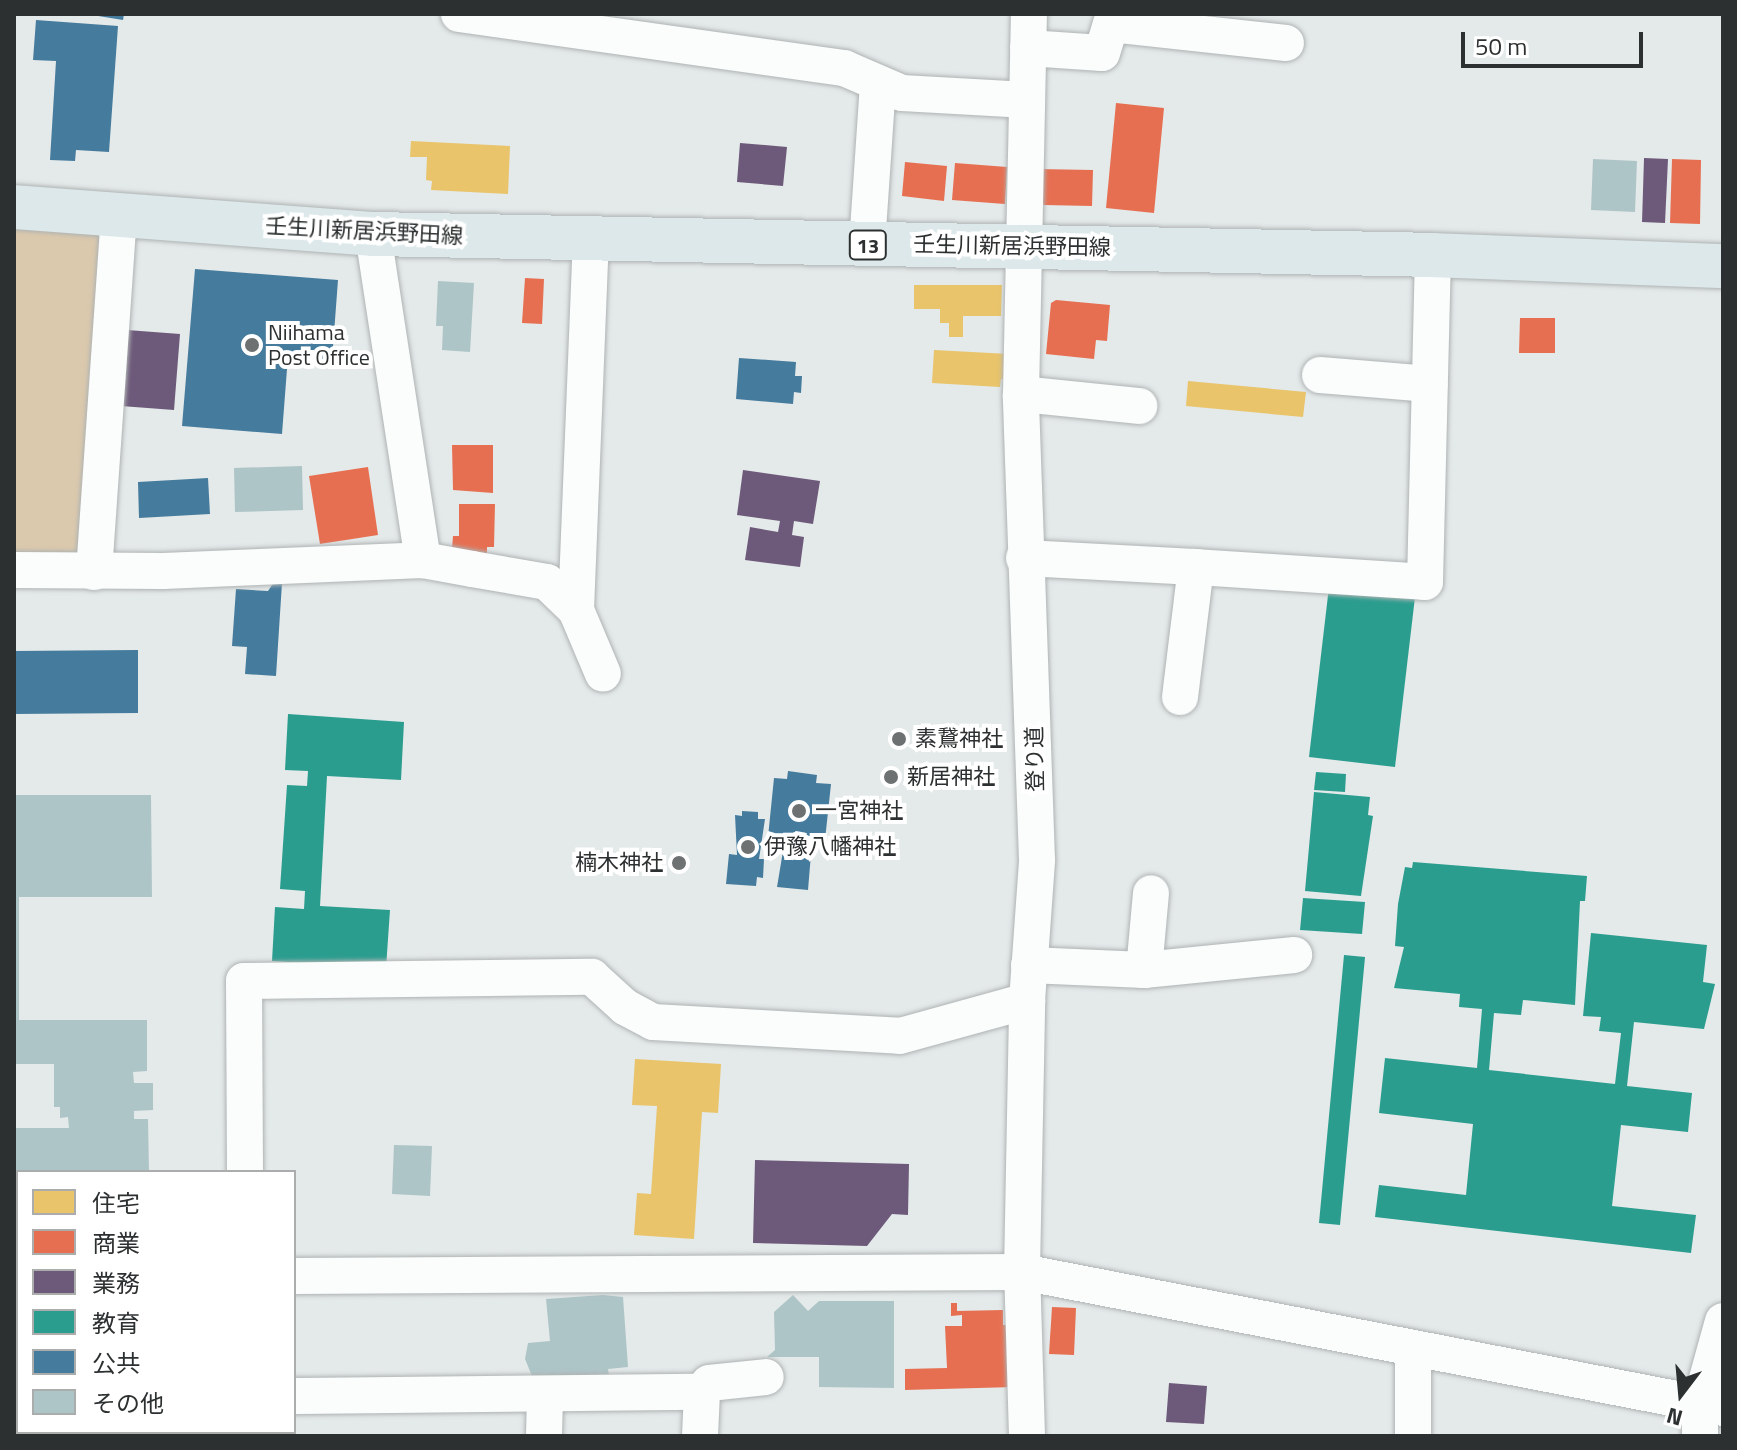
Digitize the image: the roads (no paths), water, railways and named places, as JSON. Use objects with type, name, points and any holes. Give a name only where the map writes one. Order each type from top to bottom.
[{"type":"main road","name":"壬生川新居浜野田線","points":[[14,207],[373,234],[591,241],[1023,245],[1723,266]]},
{"type":"street","points":[[459,14],[640,27],[844,68],[902,93],[1027,100]]},
{"type":"street","points":[[1028,31],[1102,53],[1111,24],[1286,43]]},
{"type":"street","name":"登り道","points":[[1027,1436],[1022,1272],[1027,1001],[1037,860],[1024,558],[1021,394],[1028,31]]},
{"type":"street","points":[[867,245],[878,83]]},
{"type":"street","points":[[94,572],[119,213]]},
{"type":"street","points":[[373,234],[423,560]]},
{"type":"street","points":[[576,610],[591,241]]},
{"type":"street","points":[[1024,558],[1425,582],[1433,255]]},
{"type":"street","points":[[1320,375],[1430,384]]},
{"type":"street","points":[[1021,394],[1139,406]]},
{"type":"street","points":[[14,570],[94,572],[423,560],[547,582],[576,610],[603,674]]},
{"type":"street","points":[[1180,697],[1196,567]]},
{"type":"street","points":[[1144,970],[1151,893]]},
{"type":"street","points":[[1029,965],[1144,970],[1294,955]]},
{"type":"street","points":[[245,1170],[244,981],[592,977],[625,1007],[653,1022],[900,1036],[1027,1001]]},
{"type":"street","points":[[296,1276],[1022,1272],[1413,1350],[1708,1416],[1723,1321]]},
{"type":"street","points":[[1413,1350],[1413,1436]]},
{"type":"street","points":[[700,1436],[702,1392],[709,1383],[728,1378],[766,1377]]},
{"type":"street","points":[[296,1396],[545,1396],[702,1392]]},
{"type":"street","points":[[544,1436],[545,1396]]},
{"type":"place","name":"Niihama Post Office","points":[[252,345]]},
{"type":"place","name":"素鵞神社","points":[[899,739]]},
{"type":"place","name":"新居神社","points":[[891,777]]},
{"type":"place","name":"一宮神社","points":[[799,811]]},
{"type":"place","name":"伊豫八幡神社","points":[[748,847]]},
{"type":"place","name":"楠木神社","points":[[679,863]]}]
